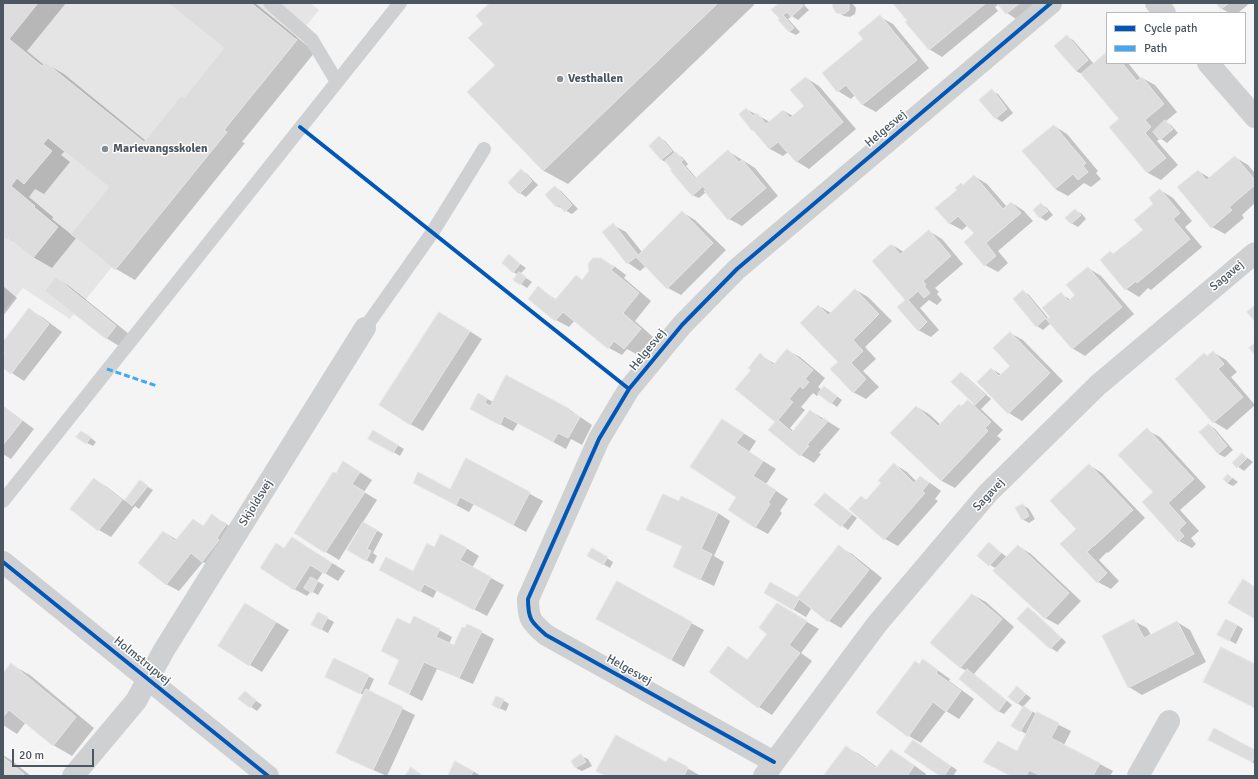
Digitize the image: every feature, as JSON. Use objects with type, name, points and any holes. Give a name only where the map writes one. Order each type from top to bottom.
[{"type":"street","name":"Helgesvej","points":[[769,769],[546,636],[536,626],[528,613],[528,598],[599,439],[629,389],[682,325],[737,269],[1051,3]]},
{"type":"street","points":[[1156,3],[1164,12]]},
{"type":"street","points":[[1209,64],[1255,116]]},
{"type":"street","name":"Sagavej","points":[[769,769],[877,624],[988,493],[1098,385],[1255,253]]},
{"type":"street","name":"Skjoldsvej","points":[[73,776],[136,701],[164,650],[365,328]]},
{"type":"street","name":"Holmstrupvej","points":[[3,562],[268,776]]},
{"type":"street","points":[[1138,776],[1169,721]]},
{"type":"lane","points":[[270,3],[312,40],[337,82]]},
{"type":"lane","points":[[3,501],[400,3]]},
{"type":"lane","points":[[365,328],[432,233],[484,149]]},
{"type":"shaded area","name":"Marievangsskolen","points":[[3,3],[310,3],[319,10],[70,319],[23,288],[3,312]]},
{"type":"building","points":[[3,3],[38,3],[9,39],[42,66],[45,62],[144,142],[181,96],[184,98],[224,48],[168,3],[251,3],[297,40],[224,130],[227,132],[115,270],[71,234],[109,187],[48,138],[43,144],[52,151],[24,184],[17,178],[11,186],[58,227],[33,258],[9,238],[7,240],[3,237]]},
{"type":"building","name":"Vesthallen","points":[[490,3],[718,3],[543,171],[467,92],[495,65],[468,38],[483,24],[476,16]]},
{"type":"building","points":[[779,3],[801,3],[803,6],[791,17],[787,12],[783,15],[794,28],[789,32],[771,10]]},
{"type":"building","points":[[833,3],[849,3],[849,10],[844,14],[836,13],[833,8]]},
{"type":"building","points":[[893,3],[986,3],[929,50],[905,22],[907,21]]},
{"type":"building","points":[[997,3],[1020,3],[1006,14]]},
{"type":"building","points":[[1216,3],[1229,3],[1221,9]]},
{"type":"building","points":[[880,15],[917,60],[862,105],[846,85],[837,92],[822,73],[863,39],[858,33]]},
{"type":"building","points":[[1067,35],[1088,60],[1076,71],[1054,46]]},
{"type":"building","points":[[1106,53],[1106,64],[1123,64],[1137,81],[1142,77],[1164,104],[1145,120],[1151,127],[1145,133],[1166,158],[1147,173],[1109,127],[1119,119],[1081,74]]},
{"type":"building","points":[[806,77],[843,122],[796,162],[778,142],[769,149],[739,114],[746,108],[753,116],[757,113],[766,124],[783,110],[790,118],[804,106],[790,90]]},
{"type":"building","points":[[992,89],[1007,109],[995,119],[979,100]]},
{"type":"building","points":[[1165,120],[1173,129],[1160,140],[1153,132]]},
{"type":"building","points":[[1054,125],[1086,163],[1083,166],[1088,172],[1078,180],[1073,174],[1055,189],[1022,151]]},
{"type":"building","points":[[659,136],[672,151],[661,160],[649,146]]},
{"type":"building","points":[[728,150],[739,162],[742,160],[766,188],[728,220],[704,191],[706,190],[696,178]]},
{"type":"building","points":[[676,152],[683,160],[681,162],[702,187],[692,196],[670,170],[672,170],[665,161]]},
{"type":"building","points":[[1235,156],[1255,180],[1255,185],[1229,207],[1232,210],[1211,228],[1177,187],[1198,170],[1206,180]]},
{"type":"building","points":[[521,169],[532,181],[519,194],[508,183]]},
{"type":"building","points":[[974,175],[1003,209],[1011,202],[1021,213],[986,243],[996,256],[984,266],[964,242],[974,233],[958,216],[949,224],[935,208],[957,190],[955,188],[961,183],[963,185]]},
{"type":"building","points":[[555,186],[572,205],[565,212],[558,204],[556,207],[545,195]]},
{"type":"building","points":[[1160,189],[1180,213],[1173,219],[1190,239],[1137,283],[1136,281],[1125,290],[1100,260],[1110,251],[1113,254],[1143,230],[1134,220],[1153,204],[1149,198]]},
{"type":"building","points":[[1041,203],[1048,211],[1039,218],[1033,210]]},
{"type":"building","points":[[1075,209],[1081,215],[1071,224],[1065,218]]},
{"type":"building","points":[[682,211],[713,243],[667,289],[636,257],[627,264],[602,232],[613,223],[638,255]]},
{"type":"building","points":[[929,230],[951,256],[923,281],[926,285],[924,286],[930,293],[924,298],[918,291],[908,300],[927,322],[918,331],[897,307],[905,300],[872,261],[891,244],[900,254]]},
{"type":"building","points":[[509,254],[520,264],[513,273],[502,263]]},
{"type":"building","points":[[593,258],[601,258],[614,267],[611,270],[639,293],[623,313],[641,329],[624,349],[614,341],[608,349],[563,312],[555,321],[528,299],[538,286],[555,300],[576,275],[582,280],[589,271],[588,264]]},
{"type":"building","points":[[1088,267],[1122,307],[1072,349],[1046,319],[1050,317],[1042,308],[1061,292],[1068,301],[1075,295],[1066,285]]},
{"type":"building","points":[[519,272],[526,277],[520,285],[513,280]]},
{"type":"building","points":[[56,277],[116,326],[106,339],[45,291]]},
{"type":"building","points":[[855,289],[879,314],[853,340],[863,351],[851,363],[866,379],[853,393],[830,369],[838,362],[800,323],[818,305],[828,315]]},
{"type":"building","points":[[1023,290],[1046,318],[1036,327],[1013,299]]},
{"type":"building","points":[[1255,305],[1255,322],[1247,312]]},
{"type":"building","points":[[29,308],[49,324],[11,374],[3,368],[3,355],[5,352],[3,350],[3,342]]},
{"type":"building","points":[[439,312],[470,331],[410,425],[379,405]]},
{"type":"building","points":[[1010,332],[1050,373],[1008,414],[977,382],[991,368],[999,376],[1010,366],[993,348]]},
{"type":"building","points":[[1255,343],[1255,355],[1249,348]]},
{"type":"building","points":[[787,349],[813,370],[805,379],[809,382],[803,389],[800,386],[789,399],[793,402],[778,420],[792,432],[810,410],[822,420],[824,418],[828,421],[807,445],[809,446],[800,456],[768,430],[775,422],[735,389],[751,370],[748,368],[760,353],[773,365]]},
{"type":"building","points":[[1213,351],[1224,364],[1218,369],[1243,397],[1213,423],[1175,379],[1204,353],[1207,356]]},
{"type":"building","points":[[961,372],[985,395],[975,405],[951,382]]},
{"type":"building","points":[[506,375],[570,409],[569,411],[580,417],[568,438],[558,433],[553,442],[504,416],[500,425],[470,409],[478,393],[487,398],[485,403],[490,406]]},
{"type":"building","points":[[824,386],[837,396],[831,404],[818,394]]},
{"type":"building","points":[[968,400],[991,422],[985,428],[988,431],[941,481],[890,433],[916,406],[938,426],[959,404],[961,406]]},
{"type":"building","points":[[3,407],[22,421],[3,445]]},
{"type":"building","points":[[722,419],[744,433],[736,443],[763,461],[753,476],[776,490],[768,503],[770,504],[755,528],[728,510],[736,497],[690,467]]},
{"type":"building","points":[[1209,424],[1227,446],[1218,454],[1199,432]]},
{"type":"building","points":[[1147,428],[1194,479],[1168,503],[1186,523],[1179,530],[1184,536],[1178,542],[1142,502],[1153,492],[1118,455]]},
{"type":"building","points":[[373,430],[398,445],[393,453],[368,439]]},
{"type":"building","points":[[81,431],[91,437],[86,444],[76,437]]},
{"type":"building","points":[[1242,453],[1247,458],[1237,468],[1232,463]]},
{"type":"building","points":[[466,458],[530,492],[513,525],[460,497],[456,505],[413,483],[418,472],[450,489]]},
{"type":"building","points":[[343,461],[360,472],[352,484],[365,492],[325,553],[294,533],[333,472],[336,473]]},
{"type":"building","points":[[894,463],[914,483],[920,476],[929,483],[922,491],[925,493],[884,540],[849,509],[861,496],[866,500],[881,483],[878,481]]},
{"type":"building","points":[[1089,464],[1133,510],[1087,552],[1107,573],[1097,583],[1060,544],[1076,529],[1050,501]]},
{"type":"building","points":[[1228,474],[1232,478],[1227,483],[1223,479]]},
{"type":"building","points":[[94,478],[122,500],[98,531],[70,509]]},
{"type":"building","points":[[140,480],[148,486],[132,506],[125,500]]},
{"type":"building","points":[[825,493],[852,514],[841,527],[814,505]]},
{"type":"building","points":[[663,494],[679,501],[681,496],[718,513],[701,549],[712,554],[700,580],[673,567],[682,546],[646,530]]},
{"type":"building","points":[[1023,504],[1029,516],[1022,520],[1015,508]]},
{"type":"building","points":[[212,514],[226,525],[217,538],[219,540],[202,562],[191,553],[166,585],[138,563],[163,531],[175,541],[193,519],[203,526]]},
{"type":"building","points":[[363,522],[377,530],[367,549],[371,551],[366,561],[347,550]]},
{"type":"building","points":[[441,534],[467,548],[460,560],[491,577],[474,610],[424,584],[420,592],[379,570],[386,557],[413,571],[427,543],[434,547]]},
{"type":"building","points":[[292,537],[332,563],[325,574],[310,565],[294,590],[260,568],[276,543],[284,548]]},
{"type":"building","points":[[989,542],[1001,553],[989,566],[977,556]]},
{"type":"building","points":[[839,545],[869,570],[828,622],[799,599],[793,610],[764,593],[770,582],[797,597]]},
{"type":"building","points":[[1018,545],[1069,593],[1045,619],[993,571]]},
{"type":"building","points":[[592,548],[608,557],[603,565],[587,556]]},
{"type":"building","points":[[311,577],[318,581],[312,593],[304,588]]},
{"type":"building","points":[[1243,579],[1255,587],[1255,619],[1228,603]]},
{"type":"building","points":[[617,581],[692,622],[671,660],[596,619]]},
{"type":"building","points":[[972,594],[1002,619],[960,668],[930,643]]},
{"type":"building","points":[[245,603],[276,622],[249,666],[218,646]]},
{"type":"building","points":[[777,603],[807,621],[789,645],[800,653],[758,708],[709,672],[728,646],[747,660],[767,634],[759,628]]},
{"type":"building","points":[[1028,607],[1061,638],[1050,649],[1017,619]]},
{"type":"building","points":[[318,612],[328,617],[321,630],[311,625]]},
{"type":"building","points":[[414,616],[440,629],[436,637],[454,645],[462,627],[465,628],[467,624],[482,631],[459,678],[424,662],[409,694],[388,684],[399,660],[381,651],[397,618],[410,624]]},
{"type":"building","points":[[1134,619],[1144,638],[1177,621],[1194,654],[1128,688],[1102,636]]},
{"type":"building","points":[[1226,619],[1237,625],[1229,641],[1217,635]]},
{"type":"building","points":[[1221,647],[1255,664],[1255,708],[1203,682]]},
{"type":"building","points":[[334,658],[369,675],[360,694],[325,677]]},
{"type":"building","points":[[923,659],[938,670],[936,673],[961,691],[946,712],[933,702],[908,737],[876,713],[915,661],[919,664]]},
{"type":"building","points":[[11,663],[76,717],[53,746],[9,710],[3,717],[3,674]]},
{"type":"building","points":[[967,669],[1006,701],[998,712],[959,679]]},
{"type":"building","points":[[1017,686],[1026,694],[1017,704],[1008,697]]},
{"type":"building","points":[[366,689],[403,707],[373,770],[336,753]]},
{"type":"building","points":[[245,691],[256,700],[250,708],[238,699]]},
{"type":"building","points":[[496,696],[504,699],[499,709],[492,705]]},
{"type":"building","points":[[1024,706],[1032,712],[1020,732],[1011,726]]},
{"type":"building","points":[[1037,712],[1059,723],[1051,738],[1100,763],[1093,776],[1041,776],[1029,770],[1026,776],[1011,776],[983,762],[998,741],[1017,751]]},
{"type":"building","points":[[1214,728],[1255,750],[1255,756],[1252,762],[1208,740]]},
{"type":"building","points":[[616,735],[666,762],[669,757],[688,767],[684,776],[606,776],[596,771]]},
{"type":"building","points":[[913,740],[951,766],[944,776],[940,776],[904,752]]},
{"type":"building","points":[[846,746],[876,768],[891,749],[914,766],[907,776],[824,776]]},
{"type":"building","points":[[581,754],[586,762],[575,768],[571,761]]},
{"type":"building","points":[[3,757],[24,774],[23,776],[3,776]]},
{"type":"building","points":[[455,761],[473,771],[471,776],[448,776]]},
{"type":"building","points":[[411,767],[423,776],[405,776]]},
{"type":"marked path","points":[[107,369],[157,386]]},
{"type":"cycle path","points":[[774,762],[546,635],[531,620],[528,599],[599,439],[629,389],[682,325],[737,269],[1051,3]]},
{"type":"cycle path","points":[[300,127],[629,389]]},
{"type":"cycle path","points":[[3,562],[268,776]]},
{"type":"place","name":"Vesthallen","points":[[560,79]]},
{"type":"place","name":"Marievangsskolen","points":[[105,149]]}]
